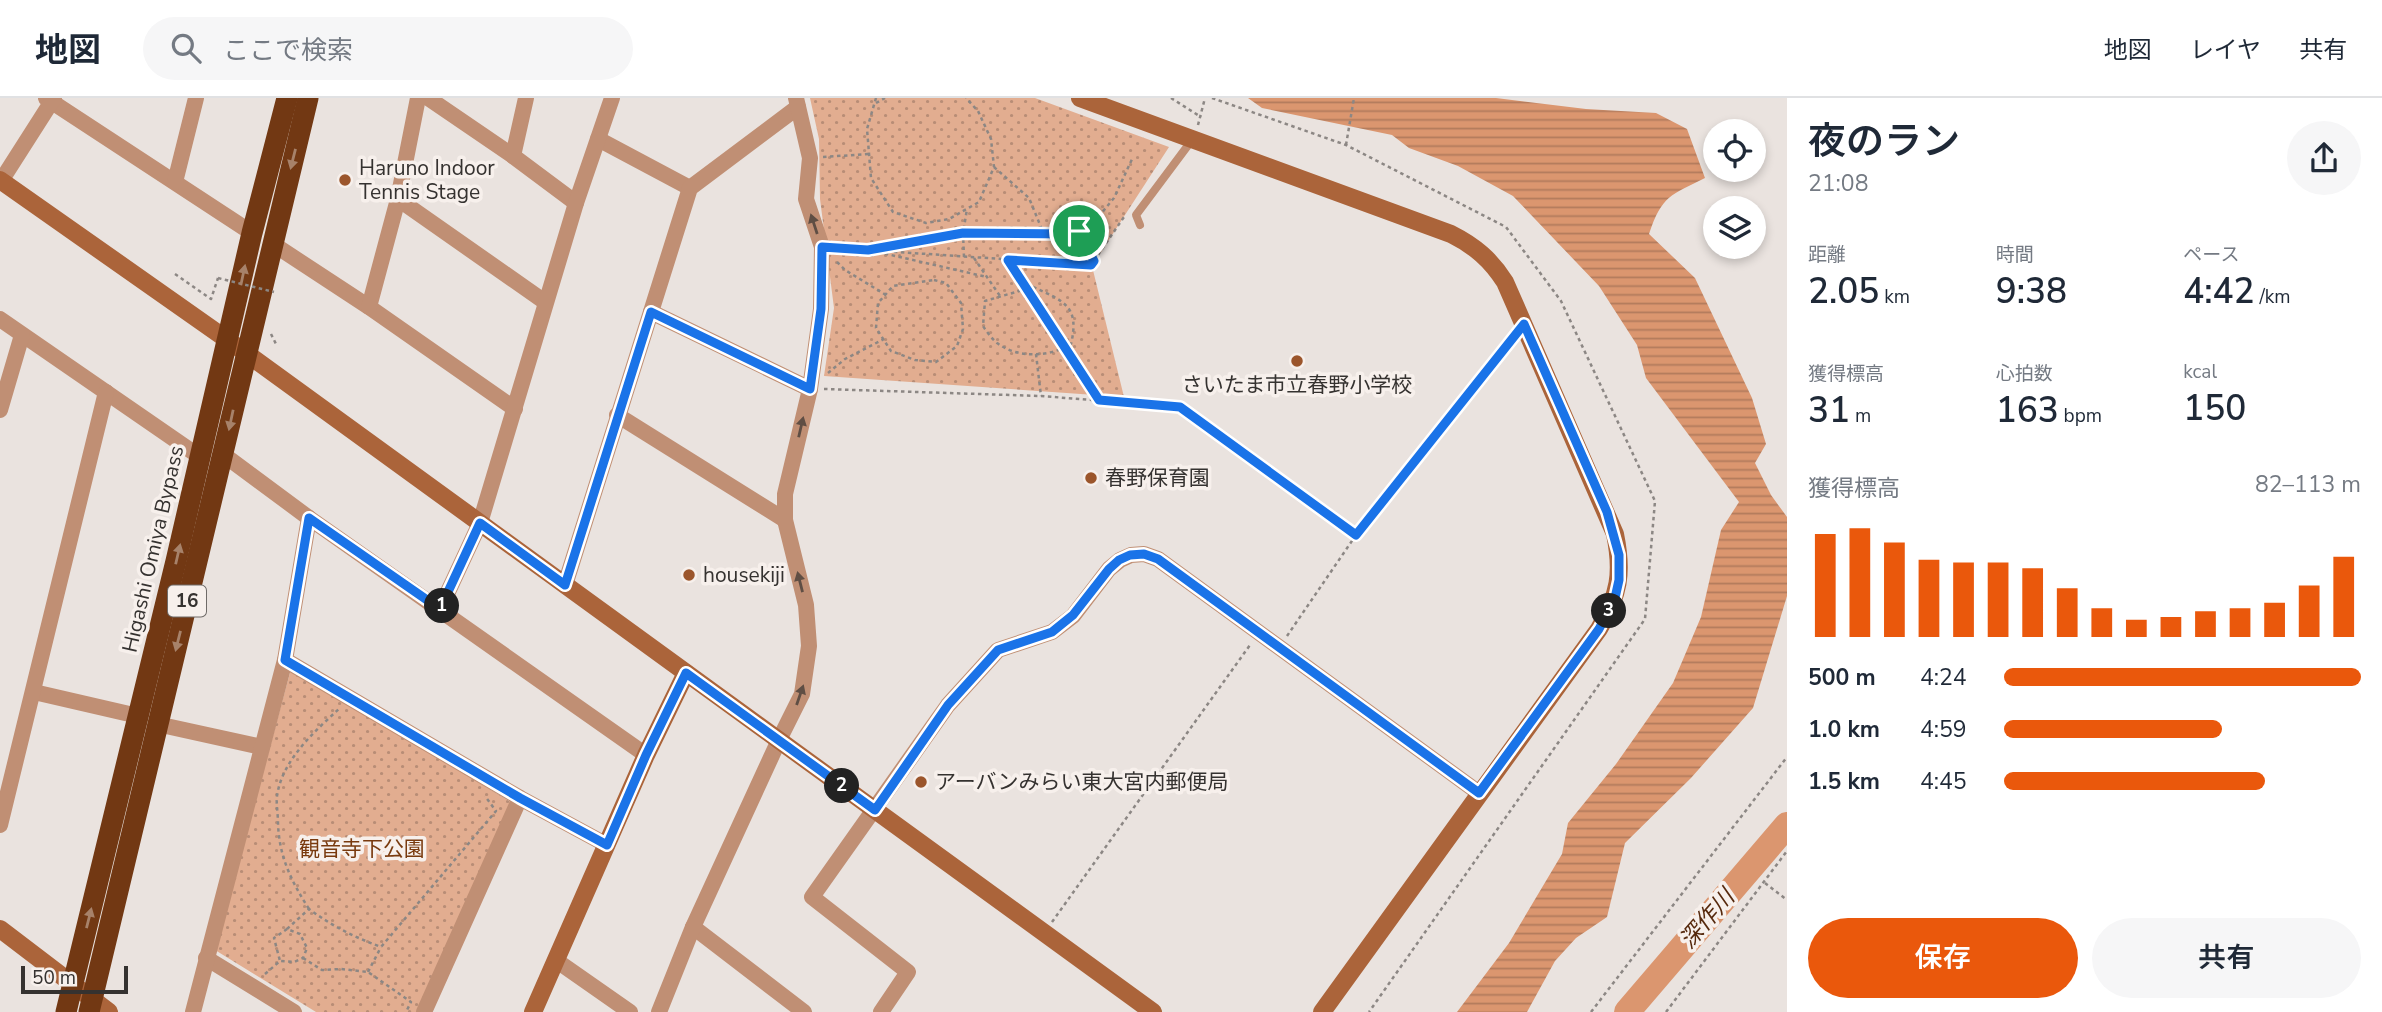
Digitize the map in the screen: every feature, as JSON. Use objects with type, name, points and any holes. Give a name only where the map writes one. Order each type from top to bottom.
[{"type":"highway","name":"Higashi Omiya Bypass","points":[[66,1012],[224,455],[252,233],[287,98]]},
{"type":"highway","name":"Higashi Omiya Bypass","points":[[96,1008],[147,720],[200,457],[273,244],[308,98]]},
{"type":"street","points":[[175,182],[196,98]]},
{"type":"street","points":[[369,307],[398,199],[418,98]]},
{"type":"street","points":[[428,98],[576,203]]},
{"type":"street","points":[[513,156],[526,98]]},
{"type":"street","points":[[440,609],[480,523],[545,302],[612,98]]},
{"type":"street","points":[[252,233],[51,99],[1,180],[237,347],[1153,1012]]},
{"type":"street","points":[[1087,101],[1194,138],[1451,234],[1471,244],[1496,268],[1505,282],[1607,512],[1619,555],[1619,580],[1615,598],[1599,629],[1322,1012]]},
{"type":"street","points":[[565,585],[690,188],[797,103],[810,158],[806,200],[822,247],[821,309],[810,389],[785,494],[785,520],[806,605],[809,646],[802,694],[693,927],[659,1012]]},
{"type":"street","points":[[598,139],[690,188]]},
{"type":"street","points":[[398,199],[545,302]]},
{"type":"street","points":[[273,244],[515,409]]},
{"type":"street","points":[[651,312],[810,389]]},
{"type":"street","points":[[0,318],[200,457]]},
{"type":"street","points":[[0,410],[22,335]]},
{"type":"street","points":[[0,825],[4,788],[34,692],[106,393]]},
{"type":"street","points":[[617,415],[785,520]]},
{"type":"street","points":[[224,455],[646,755]]},
{"type":"street","points":[[193,1012],[285,660],[309,518]]},
{"type":"street","points":[[881,1012],[908,972],[812,897],[948,705],[998,650],[1052,632],[1073,615],[1109,569],[1130,555],[1144,554],[1158,559],[1479,793]]},
{"type":"street","points":[[285,660],[520,798],[607,845]]},
{"type":"street","points":[[533,1012],[646,755],[686,673]]},
{"type":"street","points":[[34,692],[262,747]]},
{"type":"street","points":[[424,1012],[520,798]]},
{"type":"street","points":[[693,927],[804,1012]]},
{"type":"street","points":[[0,929],[73,984],[96,1008]]},
{"type":"street","points":[[206,958],[294,1012]]},
{"type":"street","points":[[557,961],[630,1012]]},
{"type":"lane","points":[[1140,225],[1136,215],[1194,138]]},
{"type":"path","points":[[876,98],[867,129],[871,178],[893,212],[926,223],[949,219],[979,202],[994,167],[991,139],[978,111],[966,98]]},
{"type":"path","points":[[876,103],[886,98]]},
{"type":"path","points":[[1171,98],[1201,117]]},
{"type":"path","points":[[1194,138],[1205,98]]},
{"type":"path","points":[[1212,98],[1346,145],[1506,227],[1561,301],[1655,501],[1645,618],[1369,1012]]},
{"type":"path","points":[[1346,145],[1354,98]]},
{"type":"path","points":[[810,158],[869,154]]},
{"type":"path","points":[[868,250],[963,233],[1071,234],[1090,227],[1114,198],[1133,157]]},
{"type":"path","points":[[994,167],[1029,198],[1043,232]]},
{"type":"path","points":[[822,247],[1091,265],[1130,208]]},
{"type":"path","points":[[964,257],[963,233],[967,209]]},
{"type":"path","points":[[1079,231],[1094,261]]},
{"type":"path","points":[[868,250],[987,277]]},
{"type":"path","points":[[974,258],[1000,296]]},
{"type":"path","points":[[1008,260],[1099,400]]},
{"type":"path","points":[[845,270],[886,295]]},
{"type":"path","points":[[175,274],[211,299],[218,278],[274,292]]},
{"type":"path","points":[[934,280],[946,283],[961,303],[963,329],[957,346],[936,362],[915,360],[891,351],[876,328],[878,303],[886,295],[893,286],[934,280]]},
{"type":"path","points":[[1033,287],[1068,305],[1074,315],[1071,344],[1059,352],[1036,354],[1016,352],[997,343],[983,326],[985,301],[1033,287]]},
{"type":"path","points":[[1279,648],[1356,535],[1524,324]]},
{"type":"path","points":[[845,359],[884,339]]},
{"type":"path","points":[[1036,354],[1041,396]]},
{"type":"path","points":[[810,389],[1041,396],[1180,407],[1356,535]]},
{"type":"path","points":[[1044,933],[1258,634]]},
{"type":"path","points":[[342,707],[301,746],[285,773],[278,794],[279,841],[290,880],[309,909],[330,925],[381,947]]},
{"type":"path","points":[[1591,1012],[1787,757]]},
{"type":"path","points":[[368,972],[381,947],[496,811],[484,795]]},
{"type":"path","points":[[1666,1012],[1787,851]]},
{"type":"path","points":[[1765,883],[1787,900]]},
{"type":"path","points":[[280,961],[274,938],[309,909]]},
{"type":"path","points":[[265,974],[280,961],[294,962],[303,958],[307,948],[300,934],[287,929]]},
{"type":"path","points":[[303,958],[322,970],[368,972],[411,1002],[406,1012]]},
{"type":"green space","points":[[810,98],[1035,98],[1169,147],[1092,266],[1124,397],[824,376],[834,308],[820,199],[819,139]]},
{"type":"green space","name":"観音寺下公園","points":[[291,669],[511,802],[416,1012],[316,1012],[215,950]]},
{"type":"shaded area","points":[[1248,98],[1496,98],[1586,109],[1656,113],[1687,129],[1703,173],[1703,179],[1684,188],[1663,204],[1649,234],[1695,278],[1752,398],[1766,444],[1755,463],[1771,495],[1787,517],[1787,596],[1753,708],[1691,778],[1625,843],[1607,917],[1576,938],[1555,961],[1527,1012],[1457,1012],[1509,943],[1562,854],[1568,823],[1616,764],[1673,683],[1701,617],[1721,530],[1739,502],[1646,378],[1637,345],[1599,286],[1513,196],[1458,166],[1409,148],[1392,135],[1262,108]]},
{"type":"waterway","name":"深作川","points":[[1627,1012],[1787,825]]},
{"type":"place","name":"Haruno Indoor Tennis Stage","points":[[345,180]]},
{"type":"place","name":"さいたま市立春野小学校","points":[[1297,361]]},
{"type":"place","name":"春野保育園","points":[[1091,478]]},
{"type":"place","name":"housekiji","points":[[689,575]]},
{"type":"place","name":"アーバンみらい東大宮内郵便局","points":[[921,782]]},
{"type":"route","points":[[1079,231],[1094,261],[1091,265],[1008,260],[1099,400],[1180,407],[1356,535],[1524,324],[1607,512],[1619,555],[1619,580],[1615,598],[1599,629],[1479,793],[1158,559],[1144,554],[1130,555],[1119,560],[1073,615],[1052,632],[998,650],[948,705],[875,810],[686,673],[646,755],[607,845],[520,798],[285,660],[309,518],[440,609],[480,523],[565,585],[651,312],[810,389],[821,309],[822,247],[868,250],[963,233],[1071,234],[1079,231]]}]
